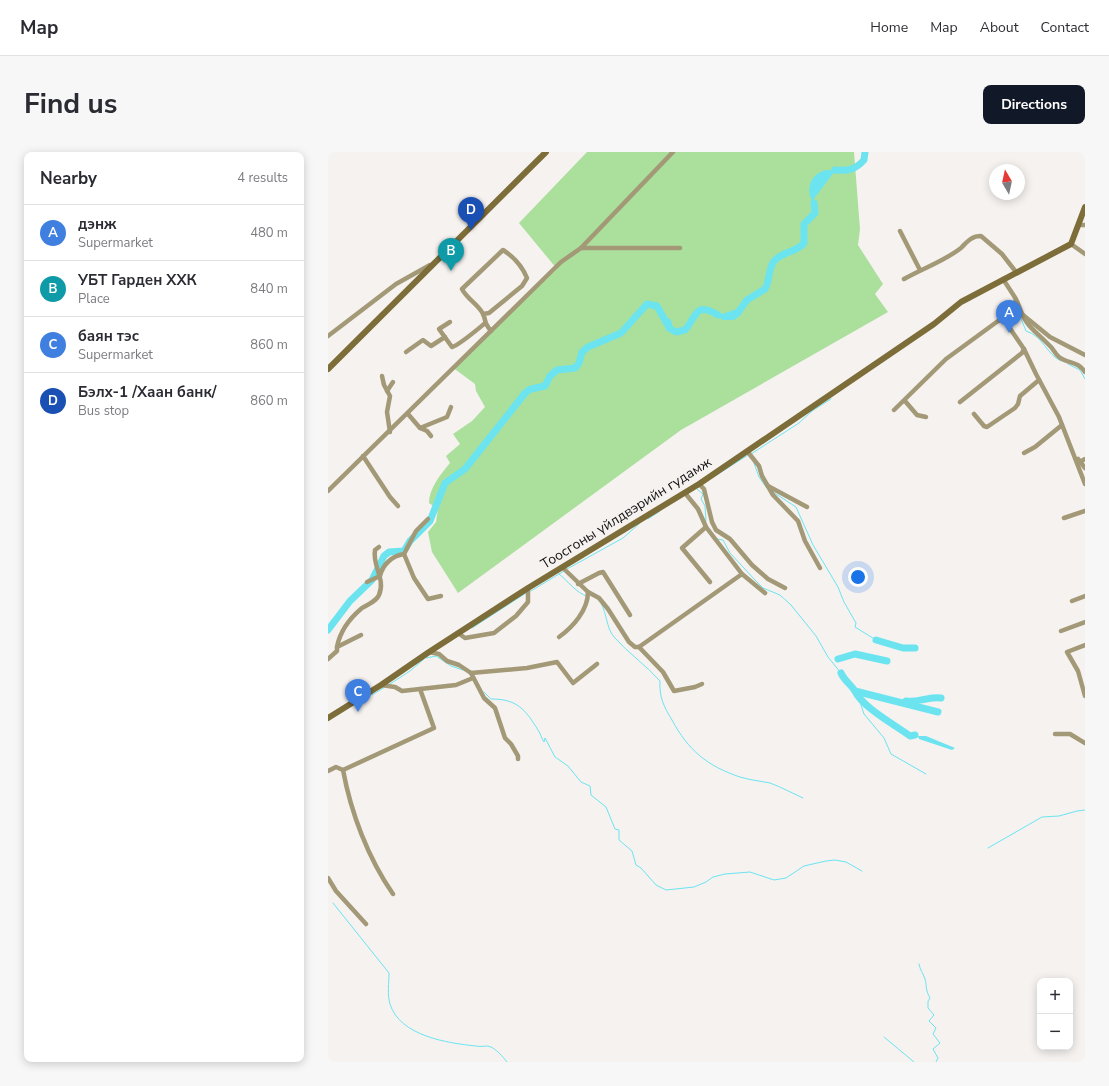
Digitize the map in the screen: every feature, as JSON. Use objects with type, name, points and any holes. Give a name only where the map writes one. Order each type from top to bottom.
[{"type":"main road","points":[[328,370],[432,264],[546,152]]},
{"type":"main road","points":[[1070,244],[1082,225],[1085,207]]},
{"type":"main road","name":"Тоосгоны үйлдвэрийн гудамж","points":[[328,718],[381,685],[528,588],[699,484],[934,324],[961,302],[1070,244]]},
{"type":"street","points":[[328,492],[562,262],[581,248],[673,152]]},
{"type":"street","points":[[900,231],[920,270]]},
{"type":"street","points":[[904,279],[920,270],[933,266],[962,248],[967,240],[981,236],[1002,254],[1016,272]]},
{"type":"street","points":[[1070,244],[1085,254]]},
{"type":"street","points":[[581,248],[680,248]]},
{"type":"street","points":[[483,314],[489,314],[522,286],[527,278],[524,269],[516,260],[503,250],[462,289],[483,314],[484,324],[491,331]]},
{"type":"street","points":[[328,336],[396,284],[432,264]]},
{"type":"street","points":[[1003,279],[1016,299],[1026,324],[1059,357],[1076,362],[1082,366],[1085,372]]},
{"type":"street","points":[[1016,299],[1009,327],[1024,349],[1062,425],[1085,484]]},
{"type":"street","points":[[1021,314],[1050,337],[1085,354]]},
{"type":"street","points":[[894,410],[905,401],[946,359],[998,321],[1011,317]]},
{"type":"street","points":[[450,322],[439,329],[452,347],[459,345],[466,337],[476,332],[484,324]]},
{"type":"street","points":[[406,352],[423,340],[431,346],[445,337]]},
{"type":"street","points":[[960,402],[1022,353],[1024,349]]},
{"type":"street","points":[[382,376],[390,396],[387,412],[390,432]]},
{"type":"street","points":[[974,414],[984,426],[987,427],[1016,408],[1020,396],[1039,380]]},
{"type":"street","points":[[387,391],[394,382]]},
{"type":"street","points":[[905,401],[917,415],[926,418]]},
{"type":"street","points":[[420,428],[447,417],[451,407]]},
{"type":"street","points":[[408,414],[420,428],[427,431],[432,436]]},
{"type":"street","points":[[1024,453],[1035,447],[1062,425]]},
{"type":"street","points":[[1072,450],[1085,468]]},
{"type":"street","points":[[747,451],[759,466],[768,486],[777,500],[790,510],[798,521],[805,541],[820,568]]},
{"type":"street","points":[[363,456],[390,497],[398,506]]},
{"type":"street","points":[[1080,462],[1085,459]]},
{"type":"street","points":[[699,484],[704,489],[712,522],[716,530],[730,539],[752,565],[768,579],[785,588]]},
{"type":"street","points":[[768,486],[807,507]]},
{"type":"street","points":[[685,493],[698,509],[706,527],[742,574],[765,593]]},
{"type":"street","points":[[1064,518],[1085,511]]},
{"type":"street","points":[[367,582],[379,574],[391,559],[404,554],[416,531],[428,519]]},
{"type":"street","points":[[706,527],[682,548],[710,582]]},
{"type":"street","points":[[328,659],[337,651],[337,647],[345,626],[363,608],[378,597],[382,588],[374,556],[375,550],[379,547]]},
{"type":"street","points":[[404,554],[423,593],[428,598],[441,596]]},
{"type":"street","points":[[562,568],[578,584],[599,598],[632,645],[639,646],[663,672],[674,691],[695,688],[702,684]]},
{"type":"street","points":[[578,584],[599,572],[603,572],[630,615]]},
{"type":"street","points":[[639,646],[742,574]]},
{"type":"street","points":[[458,633],[465,638],[494,633],[516,616],[528,602],[528,588]]},
{"type":"street","points":[[559,637],[572,628],[584,609],[588,599],[588,592]]},
{"type":"street","points":[[1072,601],[1085,596]]},
{"type":"street","points":[[1061,631],[1085,622]]},
{"type":"street","points":[[337,647],[361,635]]},
{"type":"street","points":[[1085,645],[1067,652],[1078,671],[1085,696]]},
{"type":"street","points":[[429,652],[439,654],[447,661],[459,665],[472,676],[484,698],[495,708],[505,738],[511,744],[518,756],[518,759]]},
{"type":"street","points":[[381,685],[395,687],[402,691],[456,685],[472,676],[556,662],[573,683],[597,664]]},
{"type":"street","points":[[328,771],[336,767],[343,770],[434,728],[420,689]]},
{"type":"street","points":[[1055,734],[1070,734],[1085,743]]},
{"type":"street","points":[[343,770],[365,844],[380,876],[393,894]]},
{"type":"street","points":[[328,878],[336,891],[366,924]]},
{"type":"green space","points":[[587,152],[854,152],[860,229],[858,245],[883,284],[875,294],[888,312],[681,430],[458,593],[432,552],[428,532],[436,522],[438,509],[429,503],[433,487],[450,463],[446,456],[460,444],[453,434],[472,421],[485,407],[476,391],[475,384],[452,367],[557,269],[519,223]]},
{"type":"water","points":[[828,170],[844,171],[835,171],[813,200],[816,208],[815,211],[809,191],[811,182],[816,175]]},
{"type":"water","points":[[744,303],[741,315],[734,320],[723,320],[710,311],[722,314],[740,308]]},
{"type":"water","points":[[918,736],[926,736],[955,748],[952,750],[919,739]]},
{"type":"waterway","points":[[835,170],[848,170],[858,166],[864,160],[865,152]]},
{"type":"waterway","points":[[739,311],[747,300],[765,289],[774,261],[804,243],[804,224],[815,213],[814,203]]},
{"type":"waterway","points":[[328,630],[350,601],[372,580],[384,556],[389,552],[404,551],[410,541],[430,521],[445,483],[465,469],[526,392],[531,389],[545,386],[550,376],[557,370],[575,368],[579,363],[582,352],[588,347],[621,333],[647,304],[657,306],[667,324],[668,322],[669,328],[676,332],[685,330],[697,312],[701,310],[705,309],[718,315]]},
{"type":"waterway","points":[[1016,306],[1026,331],[1037,337],[1052,354],[1061,361]]},
{"type":"waterway","points":[[1068,364],[1080,370],[1085,379]]},
{"type":"waterway","points":[[751,454],[799,423],[812,411],[831,399]]},
{"type":"waterway","points":[[715,476],[748,455]]},
{"type":"waterway","points":[[754,463],[759,477],[766,487]]},
{"type":"waterway","points":[[697,489],[703,494],[701,499],[705,506],[706,521]]},
{"type":"waterway","points":[[773,492],[796,507],[813,545],[838,587],[844,602],[856,623],[855,627],[876,640]]},
{"type":"waterway","points":[[648,519],[660,511]]},
{"type":"waterway","points":[[567,569],[623,538],[640,523]]},
{"type":"waterway","points":[[717,539],[723,540],[730,553],[763,588],[780,595],[791,605],[816,636],[828,657],[841,673]]},
{"type":"waterway","points":[[531,591],[564,571]]},
{"type":"waterway","points":[[559,574],[576,590],[587,596]]},
{"type":"waterway","points":[[472,628],[526,593]]},
{"type":"waterway","points":[[601,603],[611,633],[660,681],[660,692],[664,706],[678,731],[700,756],[728,773],[770,783],[803,798]]},
{"type":"waterway","points":[[876,640],[903,648],[915,648]]},
{"type":"waterway","points":[[838,659],[855,654],[887,661]]},
{"type":"waterway","points":[[426,658],[436,656],[451,666],[463,670]]},
{"type":"waterway","points":[[390,684],[410,671],[424,659]]},
{"type":"waterway","points":[[841,673],[855,691],[938,712]]},
{"type":"waterway","points":[[372,695],[385,687]]},
{"type":"waterway","points":[[855,691],[864,703],[880,715],[910,736],[915,735]]},
{"type":"waterway","points":[[484,692],[491,699],[500,699],[514,703],[529,716],[544,742],[545,738],[555,757],[568,766],[581,782],[590,786],[591,795],[606,807],[615,829],[619,830],[619,840],[632,851],[636,865],[641,868],[656,885],[666,890],[694,887],[713,877],[725,874],[750,872],[774,880],[786,878],[804,866],[835,860],[846,862],[862,871]]},
{"type":"waterway","points":[[858,696],[864,714],[884,738],[891,754],[926,774]]},
{"type":"waterway","points":[[906,701],[941,698]]},
{"type":"waterway","points":[[988,848],[1042,817],[1059,816],[1085,810]]},
{"type":"waterway","points":[[333,903],[389,973],[388,992],[390,1004],[395,1015],[404,1024],[414,1031],[439,1040],[464,1045],[491,1047],[507,1062]]},
{"type":"waterway","points":[[919,964],[930,998],[928,1001],[928,1008],[934,1015],[929,1021],[936,1028],[933,1034],[940,1043],[933,1049],[938,1058],[936,1062]]},
{"type":"waterway","points":[[884,1037],[914,1062]]},
{"type":"place","name":"Бэлх-1 /Хаан банк/","points":[[471,230]]},
{"type":"place","name":"УБТ Гарден ХХК","points":[[451,271]]},
{"type":"place","name":"дэнж","points":[[1009,333]]},
{"type":"place","name":"баян тэс","points":[[358,712]]}]
